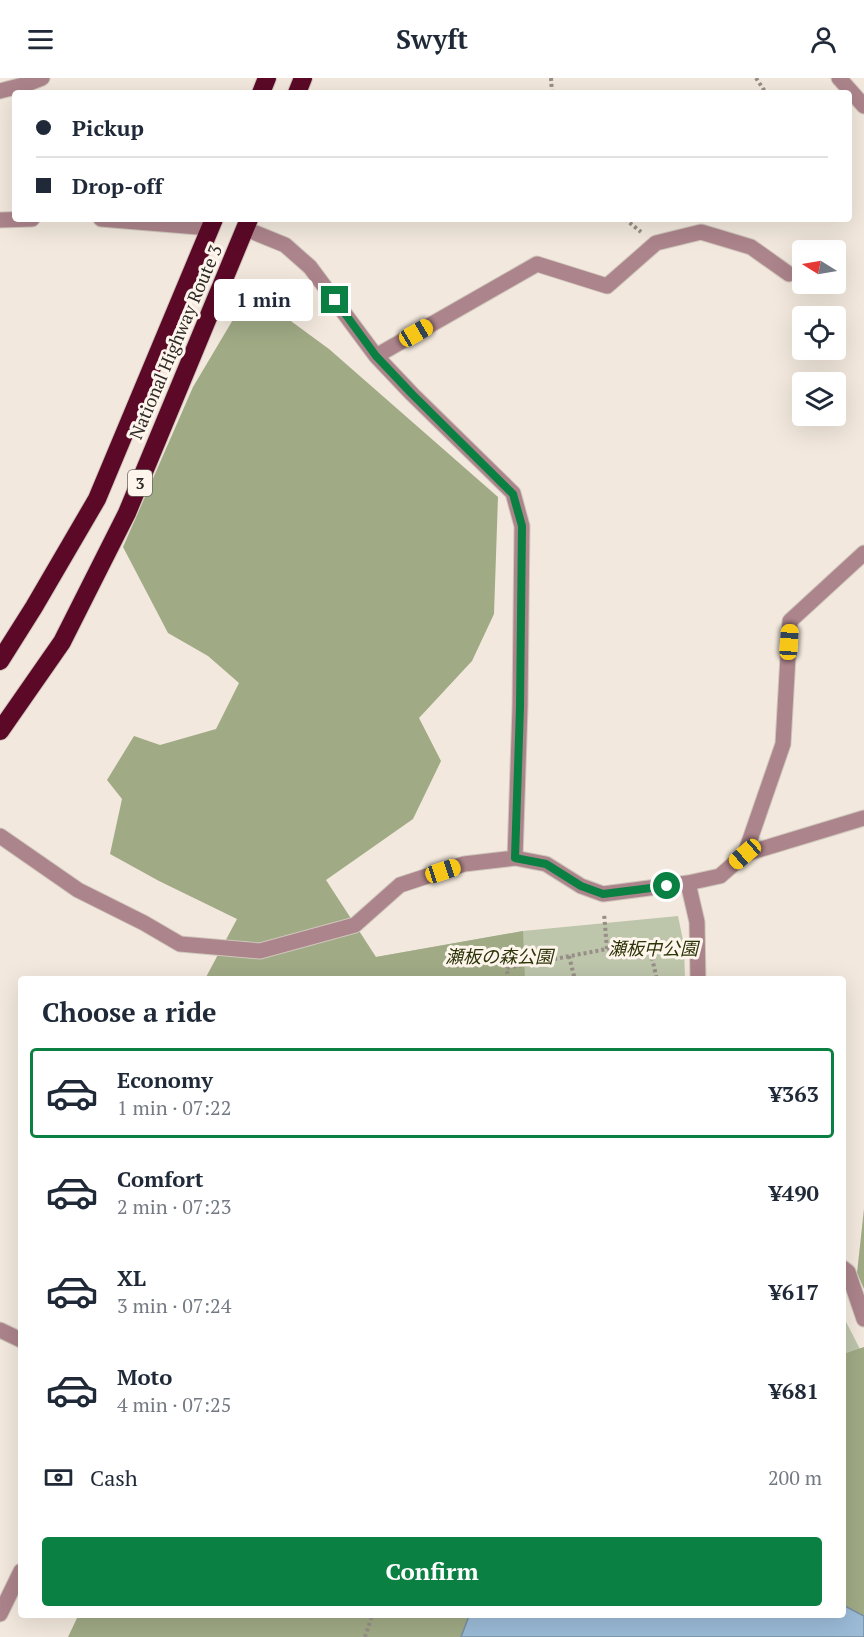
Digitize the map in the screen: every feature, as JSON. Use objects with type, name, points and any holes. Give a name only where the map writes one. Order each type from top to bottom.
[{"type":"highway","name":"National Highway Route 3","points":[[0,662],[97,499],[212,224]]},
{"type":"highway","name":"National Highway Route 3","points":[[0,731],[62,642],[127,513],[247,224]]},
{"type":"street","points":[[0,91],[42,78]]},
{"type":"street","points":[[839,78],[850,90]]},
{"type":"street","points":[[852,93],[864,106]]},
{"type":"street","points":[[168,222],[212,224]]},
{"type":"street","points":[[247,224],[285,245],[310,267],[376,356],[513,494],[522,526],[520,707],[515,858]]},
{"type":"street","points":[[376,356],[537,264],[608,286],[656,243],[701,232],[751,247],[789,274]]},
{"type":"street","points":[[745,854],[783,744],[790,621],[864,553]]},
{"type":"street","points":[[0,836],[78,890],[180,944],[260,951],[355,925],[400,885],[464,864],[515,858],[546,864],[581,886],[603,894],[688,883],[720,876],[745,854],[864,818]]},
{"type":"street","points":[[688,883],[697,922],[698,976]]},
{"type":"street","points":[[846,1270],[864,1318]]},
{"type":"street","points":[[0,1330],[18,1339]]},
{"type":"street","points":[[0,1614],[18,1577]]},
{"type":"path","points":[[603,894],[607,949]]},
{"type":"path","points":[[508,976],[507,968],[648,940],[656,976]]},
{"type":"path","points":[[569,956],[574,976]]},
{"type":"path","points":[[365,1637],[371,1618]]},
{"type":"green space","name":"瀬板の森公園","points":[[250,291],[329,349],[498,497],[494,614],[472,661],[419,718],[441,761],[413,819],[326,880],[376,957],[523,931],[525,976],[207,976],[237,919],[110,854],[122,799],[107,780],[134,736],[160,745],[216,729],[239,683],[208,656],[168,633],[123,547],[193,387]]},
{"type":"green space","points":[[678,916],[684,945],[685,976],[287,976],[376,957],[523,931]]},
{"type":"green space","points":[[864,1209],[864,1289],[857,1273]]},
{"type":"green space","points":[[846,1322],[860,1349],[846,1353]]},
{"type":"green space","points":[[864,1347],[864,1616],[846,1607],[846,1353]]},
{"type":"green space","points":[[77,1618],[468,1618],[461,1637],[68,1637]]},
{"type":"water","points":[[846,1607],[864,1616],[864,1637],[461,1637],[468,1618],[846,1618]]},
{"type":"route","points":[[335,300],[376,356],[513,494],[522,526],[520,707],[515,858],[546,864],[581,886],[603,894],[667,886]]},
{"type":"park label","name":"瀬板中公園","points":[[653,949]]}]
